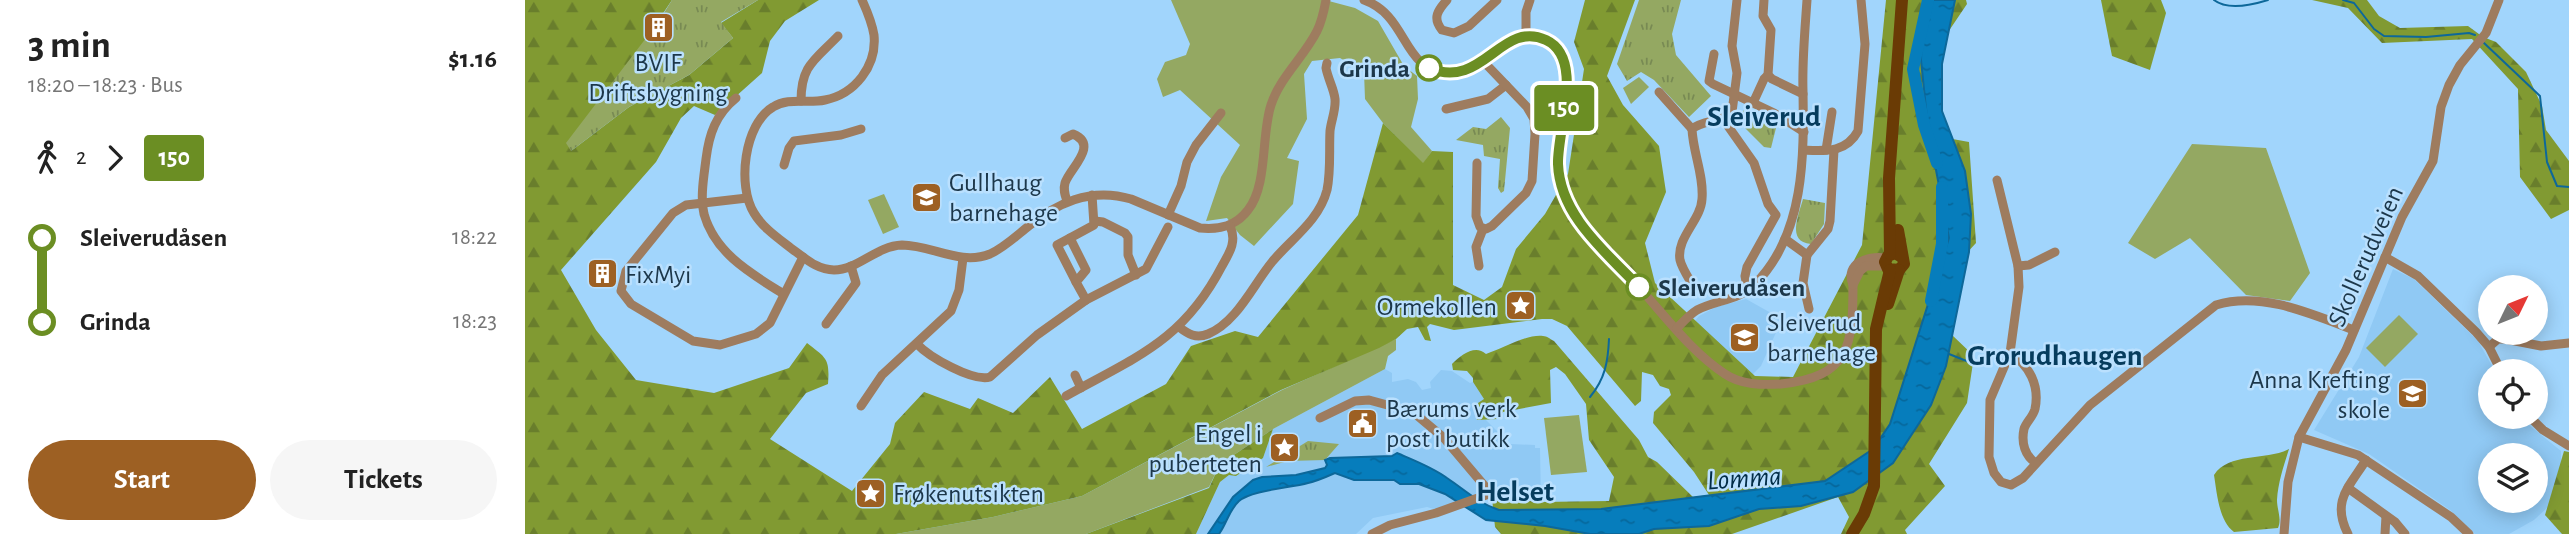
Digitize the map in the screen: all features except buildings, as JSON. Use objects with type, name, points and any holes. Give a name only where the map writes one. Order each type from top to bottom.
[{"type":"main road","points":[[1852,534],[1873,491],[1877,321],[1892,263],[1888,209],[1902,0]]},
{"type":"street","points":[[862,0],[872,26],[874,41],[871,60],[865,74],[841,95],[826,100],[785,102],[774,106],[757,122],[751,136],[745,170],[747,198],[762,224],[803,257],[826,269],[843,269],[881,249],[899,245],[926,248],[963,258],[980,257],[1000,249],[1038,218],[1067,201],[1092,195],[1119,195],[1200,228],[1230,226],[1243,216],[1255,198],[1270,106],[1278,88],[1315,34],[1326,0]]},
{"type":"street","points":[[1364,0],[1387,13],[1411,52],[1427,67],[1446,73],[1469,69],[1507,43],[1526,36],[1535,36],[1554,44],[1564,57],[1567,73],[1558,165],[1563,190],[1575,217],[1677,328],[1713,364],[1732,378],[1761,385],[1803,381],[1828,371],[1844,353],[1852,333],[1852,272],[1859,262],[1873,257],[1892,263]]},
{"type":"street","points":[[1447,0],[1437,12],[1436,18],[1442,30],[1454,33],[1469,26],[1497,0]]},
{"type":"street","points":[[1526,36],[1526,12],[1530,0]]},
{"type":"street","points":[[1692,129],[1702,123],[1723,119],[1733,112],[1737,73],[1732,46],[1737,0]]},
{"type":"street","points":[[1753,103],[1768,75],[1771,30],[1763,16],[1764,0]]},
{"type":"street","points":[[1677,328],[1697,310],[1748,291],[1764,274],[1785,239],[1795,205],[1804,150],[1803,94],[1807,0]]},
{"type":"street","points":[[1804,150],[1844,147],[1853,139],[1859,127],[1865,44],[1861,0]]},
{"type":"street","name":"Skollerudveien","points":[[2284,534],[2290,472],[2299,436],[2339,364],[2402,216],[2433,161],[2441,107],[2449,85],[2460,65],[2486,33],[2499,0]]},
{"type":"street","points":[[801,101],[801,80],[808,66],[838,36]]},
{"type":"street","points":[[1714,54],[1709,81],[1804,132]]},
{"type":"street","points":[[1483,61],[1527,107],[1534,119],[1535,134],[1532,181],[1526,194],[1492,226],[1483,229]]},
{"type":"street","points":[[1179,327],[1198,337],[1216,329],[1236,311],[1271,263],[1303,231],[1318,210],[1327,191],[1330,129],[1335,103],[1327,63]]},
{"type":"street","points":[[1768,75],[1803,94]]},
{"type":"street","points":[[1446,109],[1489,99],[1506,85]]},
{"type":"street","points":[[1659,92],[1692,129],[1702,183],[1702,203],[1680,256],[1680,262],[1695,289]]},
{"type":"street","points":[[736,98],[718,116],[709,139],[703,203],[707,220],[731,259],[782,293]]},
{"type":"street","points":[[1809,309],[1803,283],[1807,255],[1828,229],[1830,221],[1832,112]]},
{"type":"street","points":[[1168,215],[1181,186],[1187,162],[1196,145],[1221,113]]},
{"type":"street","points":[[1723,119],[1758,170],[1768,204],[1776,215],[1747,267],[1745,276],[1748,291]]},
{"type":"street","points":[[784,165],[794,141],[841,135],[861,129]]},
{"type":"street","points":[[1065,138],[1077,135],[1084,148],[1078,165],[1066,179],[1064,187],[1067,201]]},
{"type":"street","points":[[1477,163],[1476,216],[1483,229],[1476,247],[1479,266]]},
{"type":"street","points":[[1997,180],[2018,266],[2016,320],[2010,352],[1990,401],[1989,457],[1994,473],[2001,482],[2011,485],[2023,478],[2090,405],[2216,305],[2242,300],[2278,305],[2354,330]]},
{"type":"street","points":[[1086,300],[1057,245],[1091,228],[1095,221],[1092,195]]},
{"type":"street","points":[[747,198],[686,205],[673,213],[626,271],[621,291],[631,304],[693,341],[705,345],[741,340],[763,330],[770,323],[782,293],[803,257]]},
{"type":"street","points":[[1095,221],[1125,233],[1130,241],[1128,255],[1136,275]]},
{"type":"street","points":[[1066,396],[1150,349],[1179,327],[1204,298],[1231,250],[1234,237],[1230,226]]},
{"type":"street","points":[[917,344],[934,359],[986,379],[1037,335],[1086,300],[1149,267],[1168,227]]},
{"type":"street","points":[[1070,238],[1086,270],[1076,282]]},
{"type":"street","points":[[1785,239],[1807,255]]},
{"type":"street","points":[[2018,266],[2029,265],[2055,252]]},
{"type":"street","points":[[2385,257],[2406,268],[2428,285],[2489,346],[2495,359]]},
{"type":"street","points":[[861,406],[882,375],[947,317],[959,290],[963,258]]},
{"type":"street","points":[[826,324],[856,284],[851,266]]},
{"type":"street","points":[[2489,346],[2505,339],[2541,346],[2568,346]]},
{"type":"street","points":[[2010,352],[2031,372],[2034,383],[2035,412],[2024,428],[2024,446],[2028,457],[2036,463]]},
{"type":"street","points":[[1075,375],[1081,388]]},
{"type":"street","points":[[1319,418],[1355,401],[1369,400],[1413,412],[1444,438],[1482,482],[1484,495],[1390,525],[1372,534]]},
{"type":"street","points":[[2542,429],[2569,446]]},
{"type":"street","points":[[2299,436],[2344,449],[2366,460],[2451,517],[2469,534]]},
{"type":"street","points":[[2348,534],[2339,514],[2341,500],[2366,460]]},
{"type":"street","points":[[2348,488],[2405,534]]},
{"type":"street","points":[[2385,534],[2386,516]]},
{"type":"shaded area","name":"Anna Krefting skole","points":[[2393,269],[2414,279],[2478,341],[2488,359],[2478,359],[2478,429],[2534,429],[2561,451],[2561,483],[2548,507],[2548,443],[2478,443],[2478,513],[2541,513],[2509,534],[2475,534],[2450,510],[2369,454],[2314,430],[2359,357]]},
{"type":"shaded area","points":[[1746,299],[1782,319],[1761,366],[1750,377],[1690,327],[1699,316],[1716,307]]},
{"type":"shaded area","points":[[1385,369],[1392,373],[1392,382],[1408,379],[1416,382],[1422,390],[1431,388],[1430,382],[1441,370],[1452,371],[1470,383],[1473,382],[1484,399],[1477,420],[1486,420],[1510,444],[1535,445],[1535,448],[1540,448],[1541,502],[1487,498],[1434,509],[1427,507],[1373,518],[1356,534],[1196,534],[1220,482],[1263,458],[1273,429]]},
{"type":"green space","points":[[525,0],[672,0],[571,151],[629,107],[689,75],[733,38],[721,23],[758,0],[819,0],[785,21],[770,41],[762,73],[715,115],[694,106],[681,118],[656,162],[561,270],[596,330],[636,380],[714,393],[789,368],[807,343],[819,352],[827,364],[828,384],[806,393],[770,439],[852,491],[890,444],[895,423],[924,392],[970,409],[978,398],[1013,413],[1050,377],[1082,429],[1166,384],[1191,346],[1235,331],[1258,337],[1358,215],[1383,123],[1423,163],[1432,151],[1453,152],[1453,285],[1484,300],[1502,287],[1516,249],[1545,214],[1568,174],[1584,69],[1574,42],[1585,0],[1635,0],[1607,76],[1623,105],[1659,146],[1666,192],[1645,243],[1655,283],[1755,376],[1793,377],[1862,245],[1886,0],[1966,0],[1967,4],[1938,47],[1941,103],[1947,138],[1969,142],[1976,243],[1964,256],[1952,335],[1974,356],[1967,403],[1929,464],[1945,486],[1905,530],[1907,534],[1841,534],[1849,517],[1838,497],[1732,534],[1501,534],[1495,527],[1492,498],[1541,502],[1609,501],[1614,477],[1589,440],[1586,404],[1565,374],[1556,367],[1550,370],[1551,403],[1503,412],[1498,419],[1477,420],[1475,405],[1484,399],[1467,371],[1453,370],[1452,364],[1473,350],[1486,354],[1529,337],[1544,336],[1554,341],[1639,440],[1648,457],[1657,462],[1693,497],[1709,495],[1694,472],[1653,423],[1654,412],[1671,395],[1669,389],[1660,386],[1653,375],[1642,372],[1641,401],[1635,406],[1567,326],[1552,319],[1542,319],[1454,330],[1430,324],[1427,327],[1431,341],[1425,340],[1418,327],[1407,329],[1379,348],[1281,390],[1082,496],[993,517],[896,534],[525,534]]},
{"type":"green space","points":[[672,0],[758,0],[721,22],[733,38],[689,75],[629,107],[571,151],[566,143]]},
{"type":"green space","points":[[1171,0],[1325,0],[1355,8],[1378,21],[1404,66],[1417,76],[1418,99],[1411,127],[1432,151],[1423,164],[1383,123],[1365,99],[1364,72],[1340,58],[1312,61],[1304,74],[1307,119],[1287,158],[1299,161],[1293,204],[1254,246],[1240,235],[1227,218],[1206,221],[1221,177],[1240,145],[1180,90],[1163,97],[1157,79],[1165,62],[1186,55],[1190,44]]},
{"type":"green space","points":[[1639,0],[1681,0],[1672,34],[1676,55],[1711,96],[1689,117],[1654,80],[1641,72],[1627,81],[1617,64]]},
{"type":"green space","points":[[2101,0],[2161,0],[2166,13],[2150,70],[2112,56]]},
{"type":"green space","points":[[2312,0],[2367,0],[2379,16],[2400,28],[2468,26],[2483,37],[2496,42],[2526,72],[2542,106],[2546,130],[2569,161],[2569,210],[2551,219],[2520,177],[2518,89],[2472,39],[2382,43],[2348,8]]},
{"type":"green space","points":[[1639,77],[1649,87],[1631,104],[1623,88]]},
{"type":"green space","points":[[1745,109],[1755,111],[1776,128],[1771,148],[1764,147],[1740,123],[1737,118]]},
{"type":"green space","points":[[1501,117],[1510,128],[1504,191],[1501,193],[1498,188],[1500,159],[1484,156],[1483,145],[1456,140],[1473,127],[1486,129]]},
{"type":"green space","points":[[2192,144],[2266,148],[2310,273],[2290,301],[2246,295],[2190,238],[2155,259],[2128,243]]},
{"type":"green space","points":[[884,194],[899,227],[883,234],[868,200]]},
{"type":"green space","points":[[1803,199],[1825,203],[1824,224],[1811,244],[1803,242],[1796,233]]},
{"type":"green space","points":[[2399,315],[2418,334],[2385,367],[2366,348]]},
{"type":"green space","points":[[1396,339],[1396,350],[1388,356],[1385,369],[1273,429],[1220,464],[1209,487],[1086,534],[896,534],[993,517],[1082,496],[1282,390]]},
{"type":"green space","points":[[1579,415],[1587,472],[1551,475],[1544,418]]},
{"type":"green space","points":[[1273,429],[1263,458],[1236,476],[1229,475],[1220,482],[1196,534],[1086,534],[1209,488],[1220,464]]},
{"type":"green space","points":[[1308,441],[1339,444],[1325,460],[1288,461],[1266,467]]},
{"type":"green space","points":[[2289,449],[2278,493],[2278,528],[2234,532],[2222,514],[2214,475],[2229,463]]},
{"type":"green space","points":[[2564,451],[2569,452],[2569,534],[2562,534],[2545,515],[2548,513]]},
{"type":"water","points":[[1927,0],[1955,0],[1942,64],[1942,111],[1965,171],[1971,214],[1969,252],[1946,366],[1931,405],[1893,463],[1853,492],[1801,506],[1759,509],[1709,526],[1654,529],[1639,534],[1590,534],[1486,520],[1445,494],[1419,484],[1400,484],[1394,480],[1354,480],[1335,473],[1311,482],[1245,497],[1233,508],[1219,534],[1208,534],[1233,497],[1253,480],[1296,475],[1325,468],[1325,460],[1330,458],[1392,456],[1397,453],[1435,470],[1478,500],[1499,510],[1601,509],[1825,481],[1873,449],[1890,424],[1949,238],[1928,128],[1921,60],[1922,23]]},
{"type":"waterway","name":"Lomma","points":[[1928,0],[1913,69],[1924,125],[1937,163]]},
{"type":"waterway","points":[[2214,0],[2233,6],[2268,0]]},
{"type":"waterway","points":[[2343,0],[2354,3],[2374,29],[2384,36],[2475,35]]},
{"type":"waterway","points":[[2484,43],[2540,96],[2547,162],[2557,186],[2569,187]]},
{"type":"waterway","name":"Lomma","points":[[1931,301],[1942,244],[1942,187]]},
{"type":"waterway","points":[[1590,397],[1605,370],[1609,339]]},
{"type":"waterway","points":[[1949,354],[1969,362]]},
{"type":"bus line","name":"150","points":[[1429,68],[1446,73],[1464,71],[1476,66],[1514,39],[1526,36],[1542,38],[1559,49],[1564,57],[1567,73],[1558,165],[1563,190],[1569,206],[1584,229],[1639,287]]},
{"type":"place","name":"BVIF Driftsbygning","points":[[658,27]]},
{"type":"place","name":"Grinda","points":[[1429,68]]},
{"type":"place","name":"Gullhaug barnehage","points":[[926,197]]},
{"type":"place","name":"FixMyi","points":[[602,274]]},
{"type":"place","name":"Sleiverudåsen","points":[[1639,287]]},
{"type":"place","name":"Ormekollen","points":[[1520,306]]},
{"type":"place","name":"Sleiverud barnehage","points":[[1744,337]]},
{"type":"place","name":"Anna Krefting skole","points":[[2413,394]]},
{"type":"place","name":"Bærums verk post i butikk","points":[[1363,423]]},
{"type":"place","name":"Engel i puberteten","points":[[1285,448]]},
{"type":"place","name":"Frøkenutsikten","points":[[870,493]]},
{"type":"district","name":"Sleiverud","points":[[1764,116]]},
{"type":"district","name":"Grorudhaugen","points":[[2055,355]]},
{"type":"district","name":"Helset","points":[[1515,491]]}]
